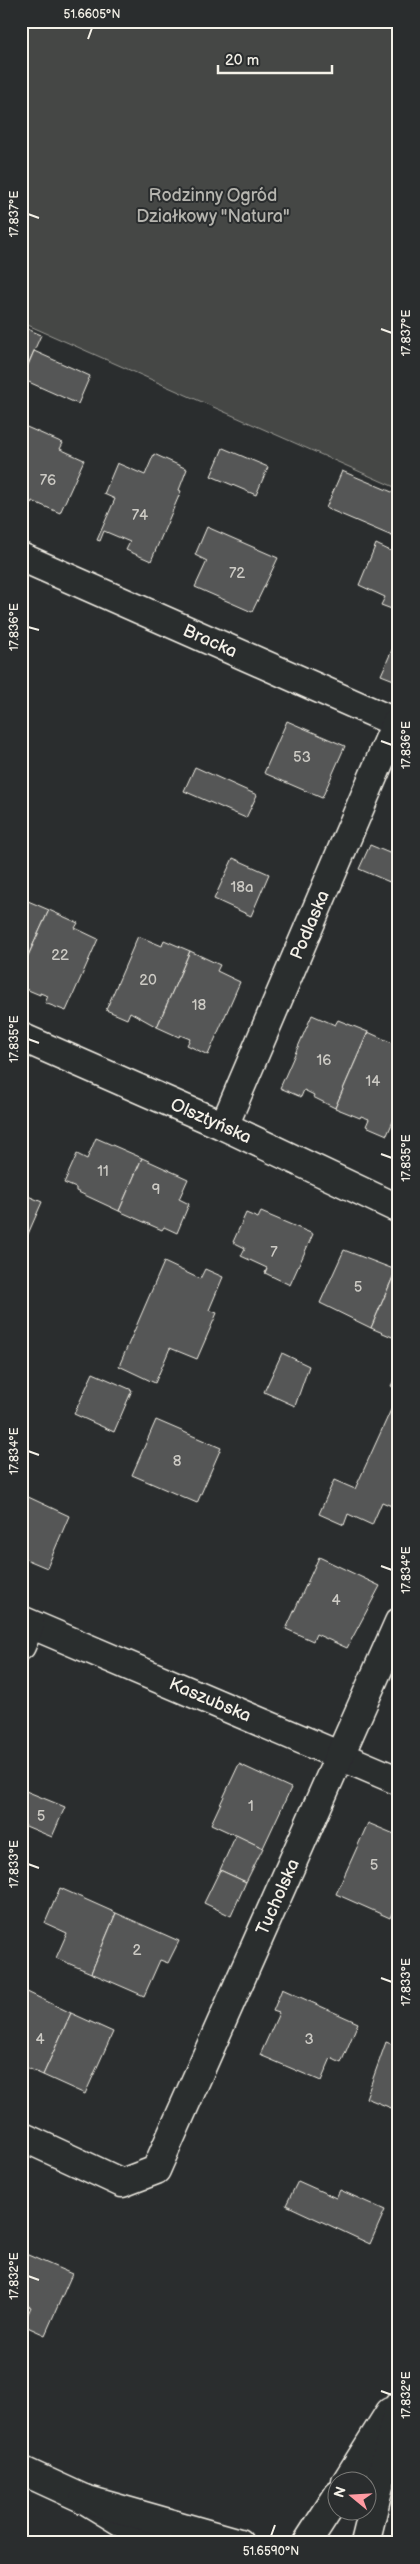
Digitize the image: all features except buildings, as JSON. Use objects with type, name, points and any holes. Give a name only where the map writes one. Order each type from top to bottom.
[{"type":"street","name":"Bracka","points":[[21,557],[397,724]]},
{"type":"street","name":"Podlaska","points":[[224,1126],[397,724]]},
{"type":"street","name":"Olsztyńska","points":[[21,1037],[224,1126],[399,1209]]},
{"type":"street","name":"Tucholska","points":[[21,2136],[122,2183],[156,2170],[399,1622]]},
{"type":"street","name":"Kaszubska","points":[[24,1630],[341,1755],[399,1781]]},
{"type":"street","points":[[352,2472],[399,2398]]},
{"type":"street","points":[[365,2543],[399,2405]]},
{"type":"street","points":[[21,2470],[84,2499],[156,2543]]},
{"type":"street","points":[[84,2499],[239,2543]]},
{"type":"street","points":[[307,2543],[328,2510]]},
{"type":"green space","name":"Rodzinny Ogród Działkowy \"Natura\"","points":[[21,21],[399,21],[399,489],[21,322]]}]
